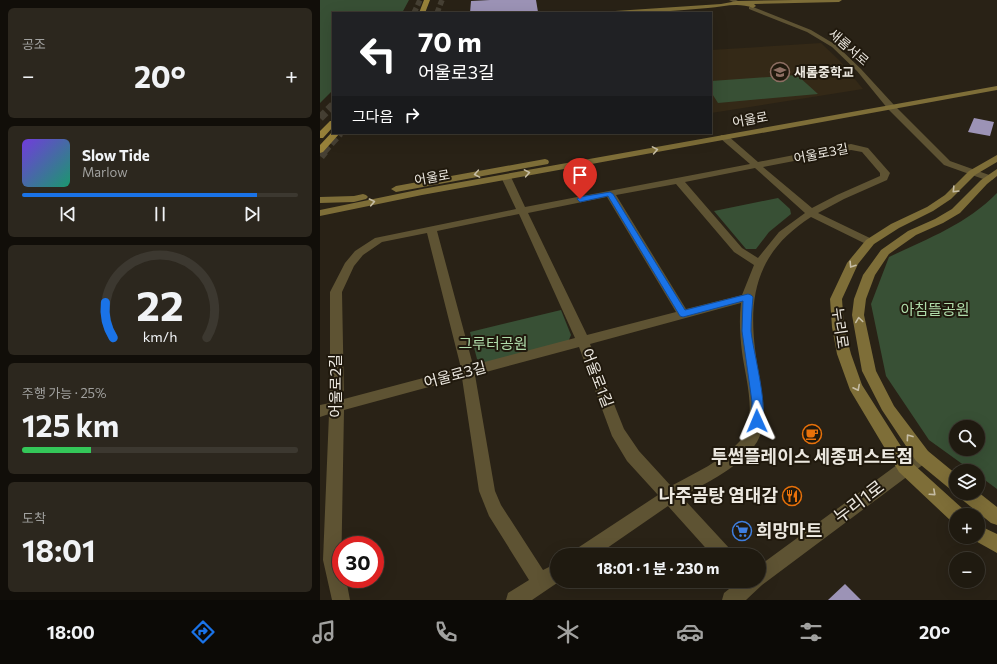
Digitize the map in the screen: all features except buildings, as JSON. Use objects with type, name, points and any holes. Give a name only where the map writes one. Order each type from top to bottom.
[{"type":"main road","points":[[422,12],[427,0]]},
{"type":"main road","points":[[320,136],[332,124]]},
{"type":"main road","points":[[320,150],[335,134]]},
{"type":"street","points":[[742,10],[751,6],[839,0]]},
{"type":"street","points":[[632,12],[683,9],[737,2],[751,6],[765,14]]},
{"type":"street","points":[[727,3],[742,10],[765,14]]},
{"type":"street","name":"새롬서로","points":[[765,14],[808,31],[834,46],[859,70],[889,104],[947,163],[972,173],[993,175]]},
{"type":"street","name":"어울로","points":[[320,213],[422,192],[724,137],[997,81]]},
{"type":"street","name":"어울로","points":[[712,132],[997,88]]},
{"type":"street","name":"어울로","points":[[320,200],[354,199],[421,184],[702,134]]},
{"type":"street","points":[[724,137],[810,212],[827,222],[870,242]]},
{"type":"street","name":"어울로3길","points":[[521,211],[857,147],[867,152],[885,173],[884,178],[848,192],[810,212],[788,229],[760,263],[748,297],[746,331],[757,402],[757,421],[752,436],[736,455],[670,496],[592,548]]},
{"type":"street","name":"누리로","points":[[949,508],[905,467],[855,386],[844,354],[838,327],[836,299],[853,263],[870,242],[895,226],[930,209],[948,197],[972,173],[997,158]]},
{"type":"street","name":"누리로","points":[[949,478],[922,456],[889,410],[869,371],[858,315],[860,299],[869,275],[885,252],[912,234],[956,211],[993,175]]},
{"type":"street","name":"어울로1길","points":[[506,177],[583,341],[617,432],[633,456],[718,548]]},
{"type":"street","points":[[679,181],[738,250],[760,263]]},
{"type":"street","points":[[610,194],[683,314]]},
{"type":"street","name":"어울로2길","points":[[341,600],[332,560],[337,406],[336,292],[349,265],[359,253],[379,240],[521,211]]},
{"type":"street","points":[[430,230],[468,371],[487,490],[495,510],[541,583]]},
{"type":"street","name":"어울로3길","points":[[320,411],[748,297]]},
{"type":"street","name":"누리1로","points":[[766,571],[905,467],[922,456]]},
{"type":"street","points":[[975,500],[997,517]]},
{"type":"street","points":[[985,537],[997,544]]},
{"type":"street","points":[[515,600],[550,577]]},
{"type":"street","name":"누리1로","points":[[731,600],[745,588]]},
{"type":"shaded area","name":"새롬중학교","points":[[821,43],[840,61],[863,89],[712,113],[712,50]]},
{"type":"green space","points":[[320,0],[409,0],[403,12],[332,12],[332,91],[320,103]]},
{"type":"green space","points":[[797,75],[818,94],[718,103],[712,94],[712,81]]},
{"type":"green space","name":"아침뜰공원","points":[[997,193],[997,489],[985,480],[985,464],[962,464],[951,456],[985,456],[985,420],[949,420],[949,454],[929,440],[886,376],[871,304],[889,257],[946,230],[973,214]]},
{"type":"green space","points":[[778,198],[790,209],[791,214],[769,232],[756,249],[746,249],[714,211]]},
{"type":"green space","name":"그루터공원","points":[[561,310],[571,335],[568,342],[488,363],[477,359],[470,332]]},
{"type":"tunnel","points":[[414,12],[420,0]]},
{"type":"tunnel","points":[[437,12],[442,0]]},
{"type":"tunnel","points":[[320,118],[332,106]]},
{"type":"tunnel","points":[[323,152],[339,134]]},
{"type":"tunnel","points":[[320,156],[324,151]]},
{"type":"place","name":"새롬중학교","points":[[780,72]]},
{"type":"place","name":"투썸플레이스 세종퍼스트점","points":[[812,434]]},
{"type":"place","name":"나주곰탕 염대감","points":[[792,496]]},
{"type":"place","name":"희망마트","points":[[742,531]]},
{"type":"route","points":[[580,199],[610,194],[683,314],[748,297],[746,331],[757,402],[757,421]]}]
